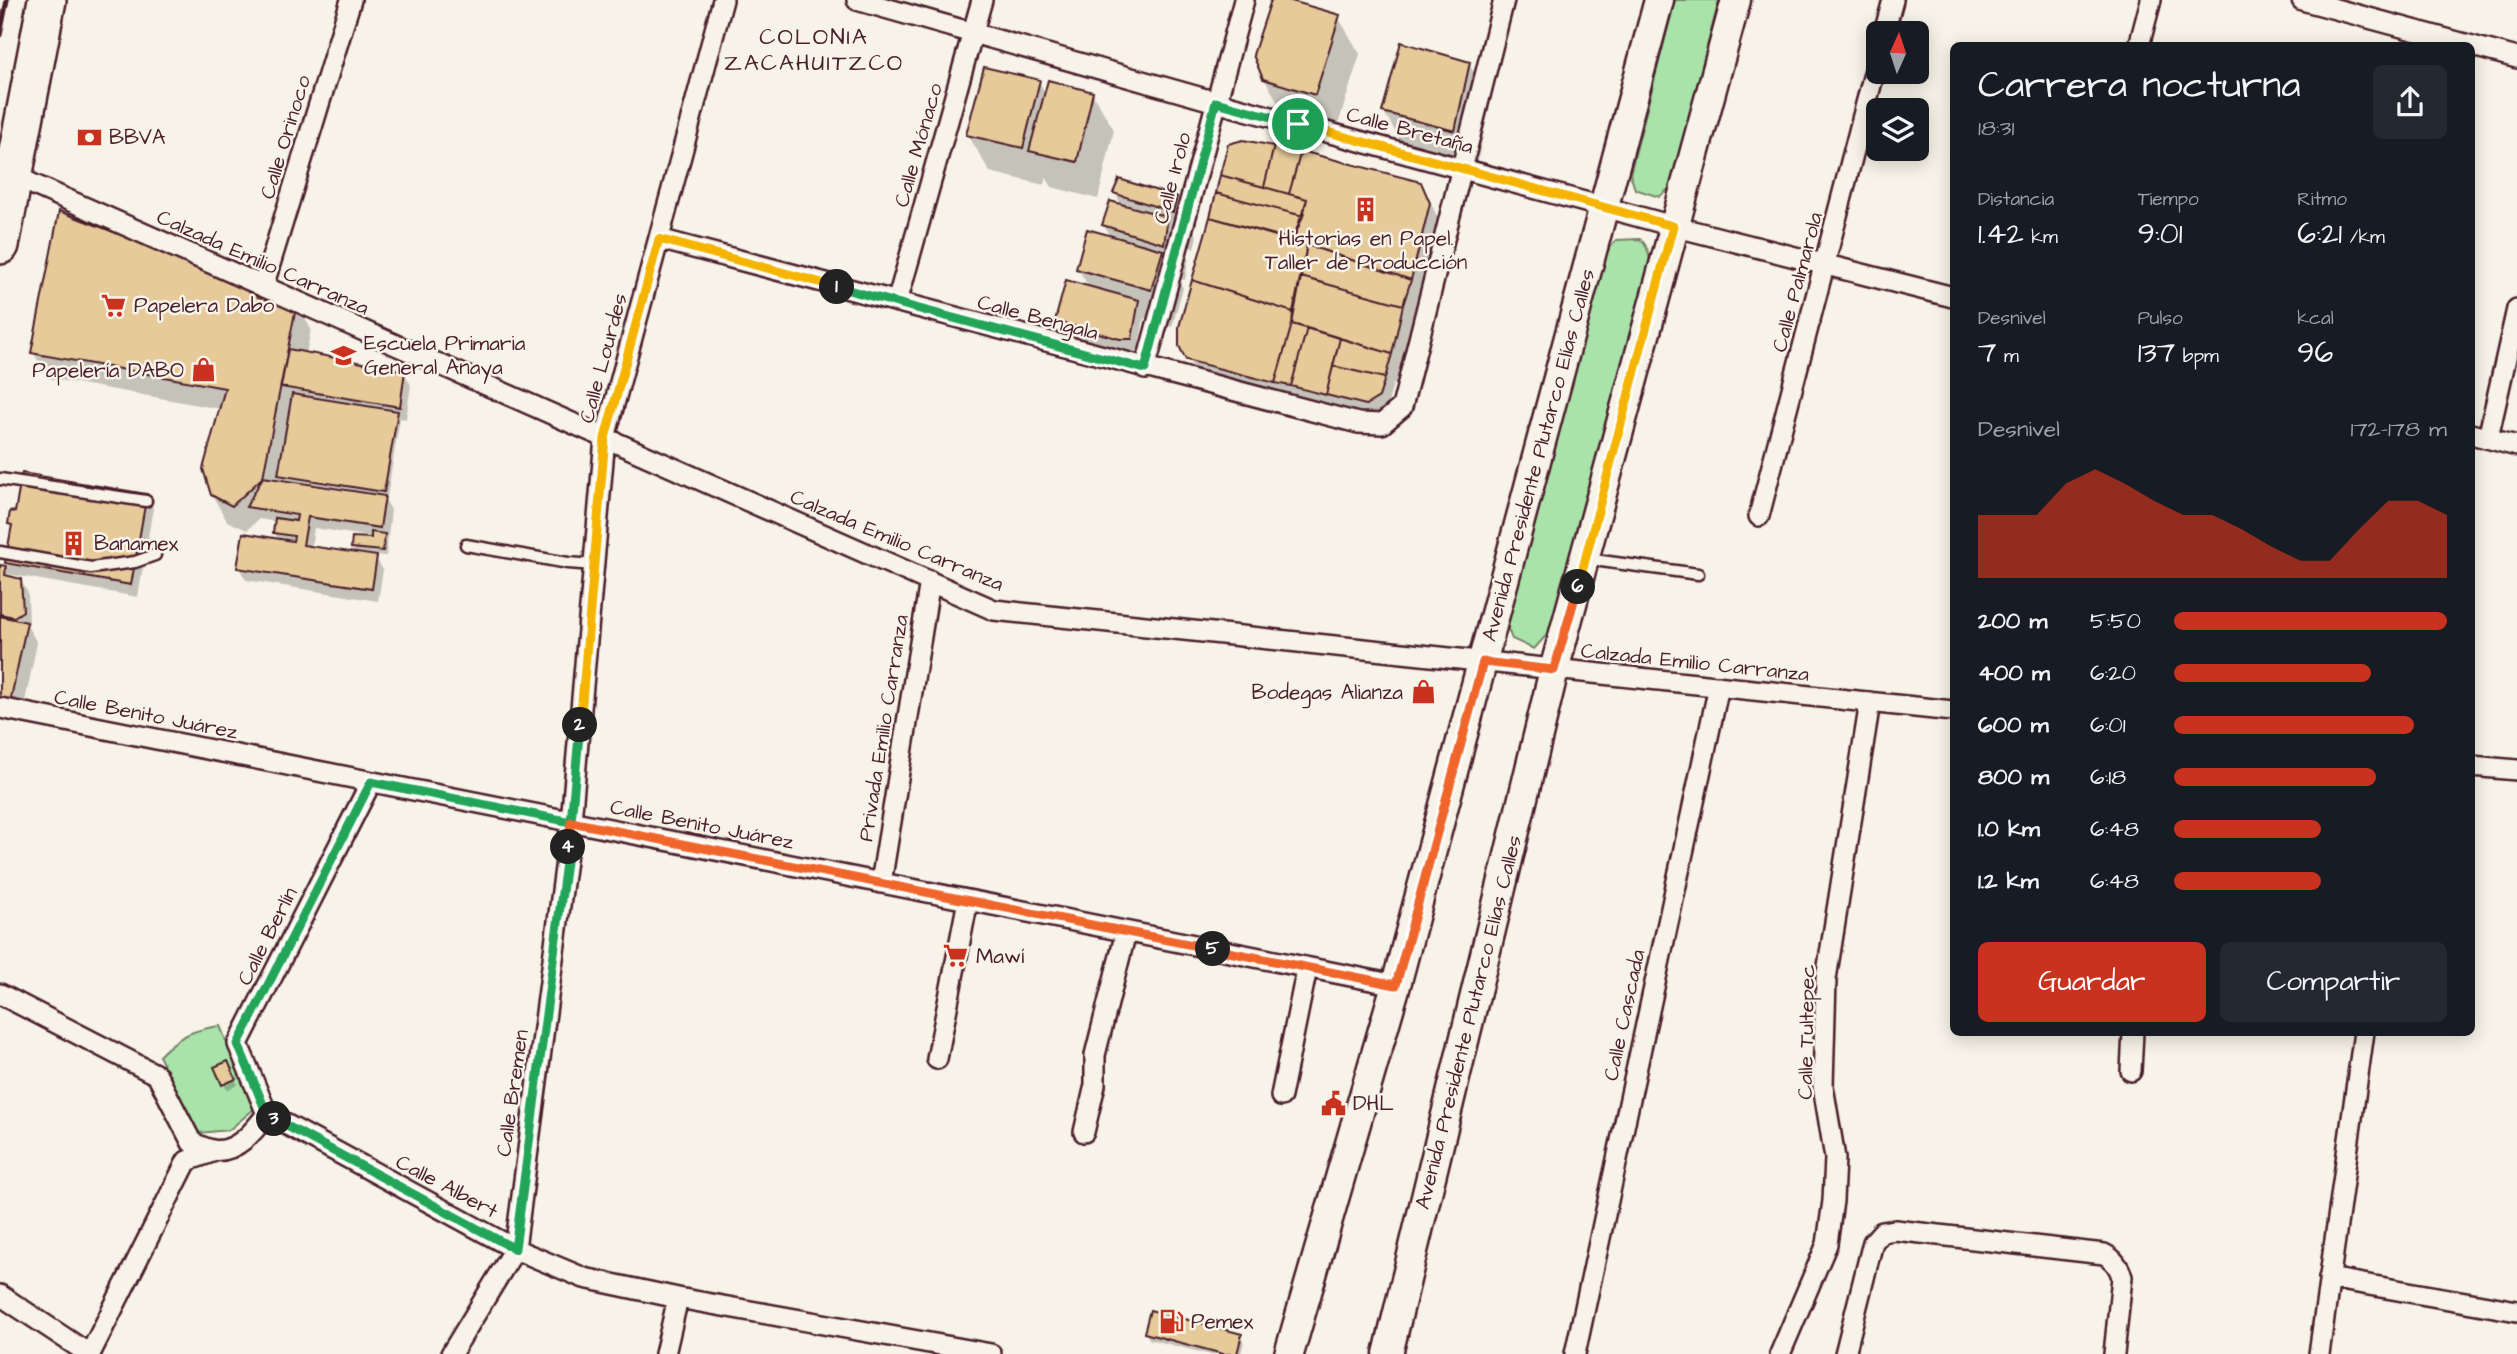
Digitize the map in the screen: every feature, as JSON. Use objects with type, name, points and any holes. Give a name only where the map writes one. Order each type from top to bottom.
[{"type":"highway","points":[[0,244],[47,0]]},
{"type":"main road","name":"Avenida Presidente Plutarco Elías Calles","points":[[1289,1354],[1396,985],[1659,0]]},
{"type":"main road","name":"Avenida Presidente Plutarco Elías Calles","points":[[1388,1354],[1554,670],[1736,0]]},
{"type":"street","name":"Calle Orinoco","points":[[263,287],[351,0]]},
{"type":"street","name":"Calle Lourdes","points":[[571,822],[605,438],[723,0]]},
{"type":"street","name":"Calle Bretaña","points":[[857,0],[1216,102],[1673,226],[1950,296]]},
{"type":"street","name":"Calle Mónaco","points":[[897,303],[982,0]]},
{"type":"street","name":"Calle Irolo","points":[[1145,369],[1244,0]]},
{"type":"street","points":[[1462,167],[1504,0]]},
{"type":"street","points":[[1887,21],[1893,0]]},
{"type":"street","points":[[2140,42],[2151,0]]},
{"type":"street","points":[[2302,0],[2458,42]]},
{"type":"street","points":[[2475,47],[2517,58]]},
{"type":"street","name":"Calle Palmarola","points":[[1759,516],[1871,84]]},
{"type":"street","name":"Calle Bengala","points":[[659,239],[1145,369],[1358,423],[1382,424],[1402,407],[1462,167]]},
{"type":"street","name":"Calzada Emilio Carranza","points":[[14,176],[994,610],[1950,711]]},
{"type":"street","points":[[2517,309],[2479,436],[2517,446]]},
{"type":"street","name":"Privada Emilio Carranza","points":[[881,883],[930,581]]},
{"type":"street","name":"Calle Cascada","points":[[1575,1354],[1719,686]]},
{"type":"street","name":"Calle Tultepec","points":[[1785,1353],[1827,1244],[1833,1201],[1835,1158],[1823,1086],[1826,979],[1870,702]]},
{"type":"street","name":"Calle Benito Juárez","points":[[0,708],[1396,985]]},
{"type":"street","points":[[2475,766],[2517,771]]},
{"type":"street","name":"Calle Berlín","points":[[267,1114],[238,1044],[371,782]]},
{"type":"street","name":"Calle Bremen","points":[[451,1354],[515,1249],[571,822]]},
{"type":"street","points":[[937,1059],[968,900]]},
{"type":"street","points":[[1084,1132],[1095,1085],[1095,1055],[1126,932]]},
{"type":"street","points":[[1282,1096],[1307,968]]},
{"type":"street","points":[[0,994],[157,1075],[192,1143],[215,1151]]},
{"type":"street","points":[[2131,1071],[2133,1036]]},
{"type":"street","points":[[2319,1354],[2363,1036]]},
{"type":"street","points":[[0,1295],[89,1354],[187,1161],[245,1140],[267,1114]]},
{"type":"street","name":"Calle Albert","points":[[267,1114],[515,1249],[584,1278],[678,1298],[992,1354]]},
{"type":"street","points":[[1845,1354],[1873,1242],[1882,1232],[1895,1230],[2104,1254],[2120,1269],[2122,1277],[2114,1354]]},
{"type":"street","points":[[2329,1278],[2517,1311]]},
{"type":"street","points":[[665,1354],[678,1298]]},
{"type":"lane","points":[[0,479],[146,501]]},
{"type":"lane","points":[[466,545],[568,563],[595,565]]},
{"type":"lane","points":[[0,552],[91,568],[135,562],[155,555]]},
{"type":"lane","points":[[1586,559],[1698,574]]},
{"type":"green space","points":[[1675,0],[1719,0],[1671,187],[1659,197],[1635,189],[1630,174]]},
{"type":"green space","points":[[1640,239],[1650,261],[1642,304],[1552,629],[1534,649],[1512,639],[1508,629],[1511,600],[1604,256],[1616,240]]},
{"type":"green space","points":[[220,1026],[254,1109],[229,1130],[199,1133],[159,1056],[186,1035]]},
{"type":"building","points":[[1271,0],[1288,0],[1340,15],[1315,95],[1263,79],[1253,55]]},
{"type":"building","points":[[1401,42],[1470,62],[1455,131],[1382,112]]},
{"type":"building","points":[[984,67],[1040,80],[1023,148],[966,135]]},
{"type":"building","points":[[1048,80],[1093,92],[1077,162],[1029,151]]},
{"type":"building","points":[[1243,140],[1274,146],[1264,187],[1220,175],[1228,144]]},
{"type":"building","points":[[1274,146],[1301,151],[1289,194],[1264,187]]},
{"type":"building","name":"Historias en Papel. Taller de Producción","points":[[1301,151],[1421,182],[1430,203],[1411,280],[1293,240],[1307,199],[1289,194]]},
{"type":"building","points":[[1220,175],[1307,199],[1303,216],[1216,193]]},
{"type":"building","points":[[1119,179],[1177,197],[1173,212],[1113,193]]},
{"type":"building","points":[[1216,193],[1303,216],[1293,240],[1210,217]]},
{"type":"building","points":[[1110,201],[1168,217],[1164,244],[1102,225]]},
{"type":"building","name":"Papelería DABO","points":[[59,211],[297,302],[263,477],[232,506],[211,495],[203,469],[225,388],[31,353]]},
{"type":"building","points":[[1210,217],[1307,245],[1293,312],[1192,280]]},
{"type":"building","points":[[1087,229],[1163,250],[1151,290],[1076,269]]},
{"type":"building","points":[[1307,245],[1411,280],[1403,305],[1301,277]]},
{"type":"building","points":[[1301,277],[1403,305],[1392,354],[1292,324]]},
{"type":"building","points":[[1066,280],[1139,300],[1132,339],[1120,339],[1055,321]]},
{"type":"building","points":[[1192,280],[1293,312],[1275,383],[1186,360],[1179,346],[1179,327]]},
{"type":"building","points":[[1292,324],[1307,328],[1291,386],[1275,383]]},
{"type":"building","points":[[1307,328],[1340,338],[1326,395],[1291,386]]},
{"type":"building","points":[[1340,338],[1392,354],[1385,378],[1333,366]]},
{"type":"building","points":[[288,349],[405,371],[400,407],[281,387]]},
{"type":"building","points":[[1333,366],[1385,378],[1379,397],[1366,405],[1326,395]]},
{"type":"building","points":[[292,394],[398,411],[384,492],[278,475]]},
{"type":"building","name":"Banamex","points":[[22,473],[147,494],[131,585],[5,563],[12,525],[8,524],[10,511],[15,512]]},
{"type":"building","points":[[263,477],[385,496],[380,528],[308,517],[303,545],[377,556],[372,589],[237,568],[243,533],[293,541],[294,536],[273,533],[275,518],[296,521],[297,515],[246,507]]},
{"type":"building","points":[[371,532],[385,534],[383,551],[351,548],[352,537],[371,538]]},
{"type":"building","points":[[0,565],[6,566],[5,575],[21,579],[23,611],[14,617],[0,614]]},
{"type":"building","points":[[0,616],[27,622],[10,703],[0,700]]},
{"type":"building","points":[[228,1061],[236,1079],[222,1085],[214,1067]]},
{"type":"building","name":"Pemex","points":[[1150,1310],[1242,1334],[1237,1354],[1223,1354],[1144,1333]]},
{"type":"railway","points":[[0,35],[7,0]]},
{"type":"place","name":"BBVA","points":[[89,137]]},
{"type":"place","name":"Historias en Papel. Taller de Producción","points":[[1366,209]]},
{"type":"place","name":"Papelera Dabo","points":[[114,305]]},
{"type":"place","name":"Escuela Primaria General Anaya","points":[[344,355]]},
{"type":"place","name":"Papelería DABO","points":[[204,370]]},
{"type":"place","name":"Banamex","points":[[74,543]]},
{"type":"place","name":"Bodegas Alianza","points":[[1423,692]]},
{"type":"place","name":"Mawí","points":[[956,956]]},
{"type":"place","name":"DHL","points":[[1333,1103]]},
{"type":"place","name":"Pemex","points":[[1171,1321]]},
{"type":"district","name":"COLONIA ZACAHUITZCO","points":[[814,49]]},
{"type":"route","points":[[1298,124],[1216,102],[1145,369],[659,239],[605,438],[571,822],[371,782],[238,1044],[267,1114],[515,1249],[571,822],[1396,985],[1483,662],[1554,670],[1586,559],[1673,226],[1298,124]]}]
